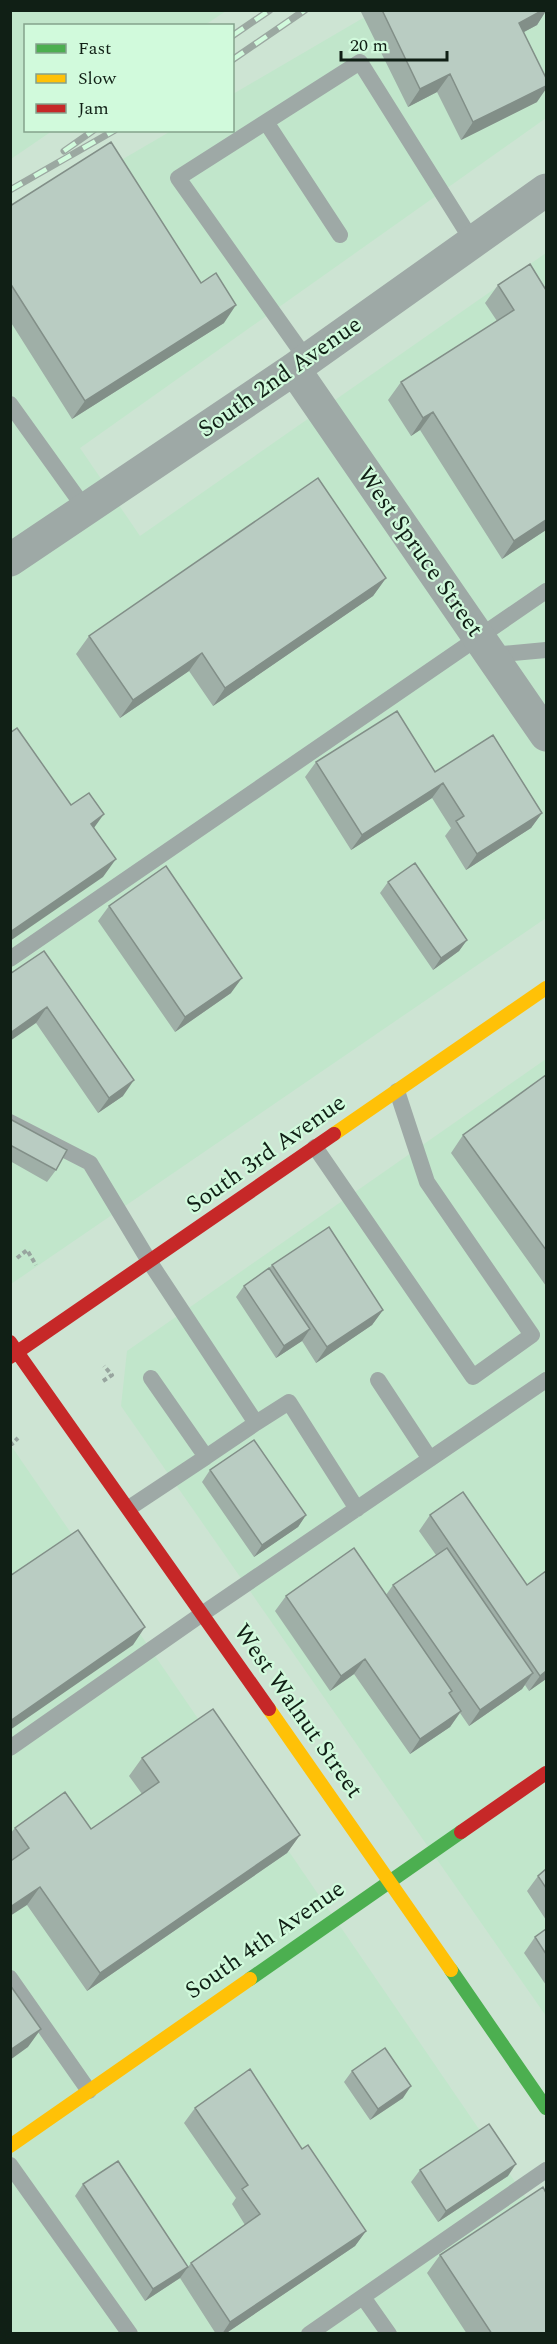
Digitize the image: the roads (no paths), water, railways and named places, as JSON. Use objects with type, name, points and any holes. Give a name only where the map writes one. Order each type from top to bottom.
[{"type":"street","name":"South 2nd Avenue","points":[[10,561],[300,364],[546,190]]},
{"type":"street","name":"West Spruce Street","points":[[300,364],[546,735]]},
{"type":"street","name":"South 3rd Avenue","points":[[13,1350],[149,1261],[546,988]]},
{"type":"street","name":"West Walnut Street","points":[[13,1350],[129,1508],[390,1880],[546,2108]]},
{"type":"street","name":"South 4th Avenue","points":[[10,2146],[546,1773]]},
{"type":"lane","points":[[300,364],[178,178],[360,62],[473,242]]},
{"type":"lane","points":[[266,122],[340,235]]},
{"type":"lane","points":[[10,404],[86,510]]},
{"type":"lane","points":[[10,959],[485,646],[546,591]]},
{"type":"lane","points":[[485,646],[546,650]]},
{"type":"lane","points":[[315,1147],[473,1377],[532,1335],[427,1182],[397,1091]]},
{"type":"lane","points":[[10,1122],[90,1163],[149,1261],[256,1423]]},
{"type":"lane","points":[[151,1378],[206,1457]]},
{"type":"lane","points":[[378,1380],[430,1459]]},
{"type":"lane","points":[[10,1748],[546,1380]]},
{"type":"lane","points":[[129,1508],[289,1402],[357,1509]]},
{"type":"lane","points":[[10,1978],[89,2091]]},
{"type":"lane","points":[[10,2165],[122,2330]]},
{"type":"lane","points":[[309,2334],[546,2170]]},
{"type":"lane","points":[[363,2297],[389,2334]]},
{"type":"railway","points":[[234,35],[270,10]]},
{"type":"railway","points":[[234,59],[305,10]]},
{"type":"railway","points":[[64,151],[91,132]]},
{"type":"railway","points":[[10,190],[112,132]]}]
